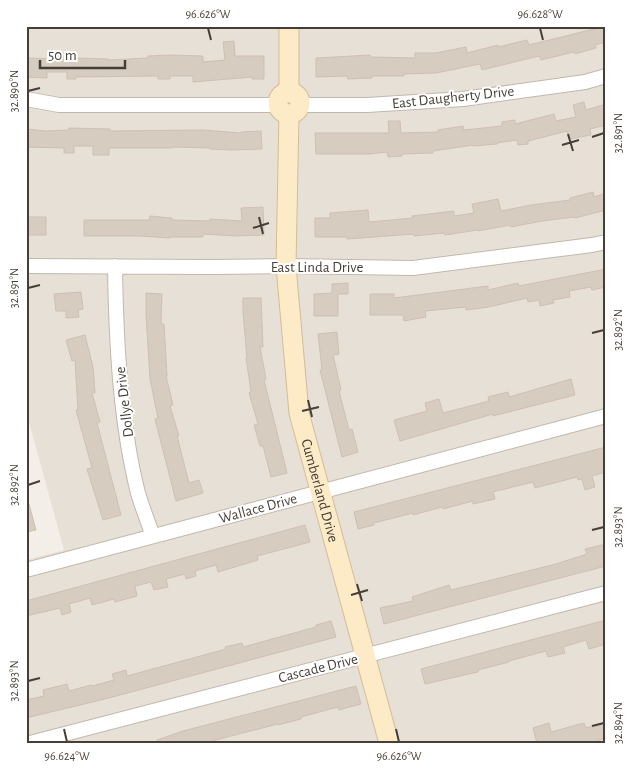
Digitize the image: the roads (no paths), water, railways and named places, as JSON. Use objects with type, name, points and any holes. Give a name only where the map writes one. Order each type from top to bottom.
[{"type":"street","name":"Cumberland Drive","points":[[289,26],[286,266],[299,413],[389,743]]},
{"type":"street","name":"East Daugherty Drive","points":[[26,99],[59,104],[367,105],[463,99],[585,82],[606,76]]},
{"type":"street","name":"East Linda Drive","points":[[26,266],[413,268],[606,242]]},
{"type":"street","name":"Dollye Drive","points":[[115,266],[116,335],[127,431],[138,492],[153,536]]},
{"type":"street","name":"Wallace Drive","points":[[26,570],[606,416]]},
{"type":"street","name":"Cascade Drive","points":[[30,743],[606,593]]}]
